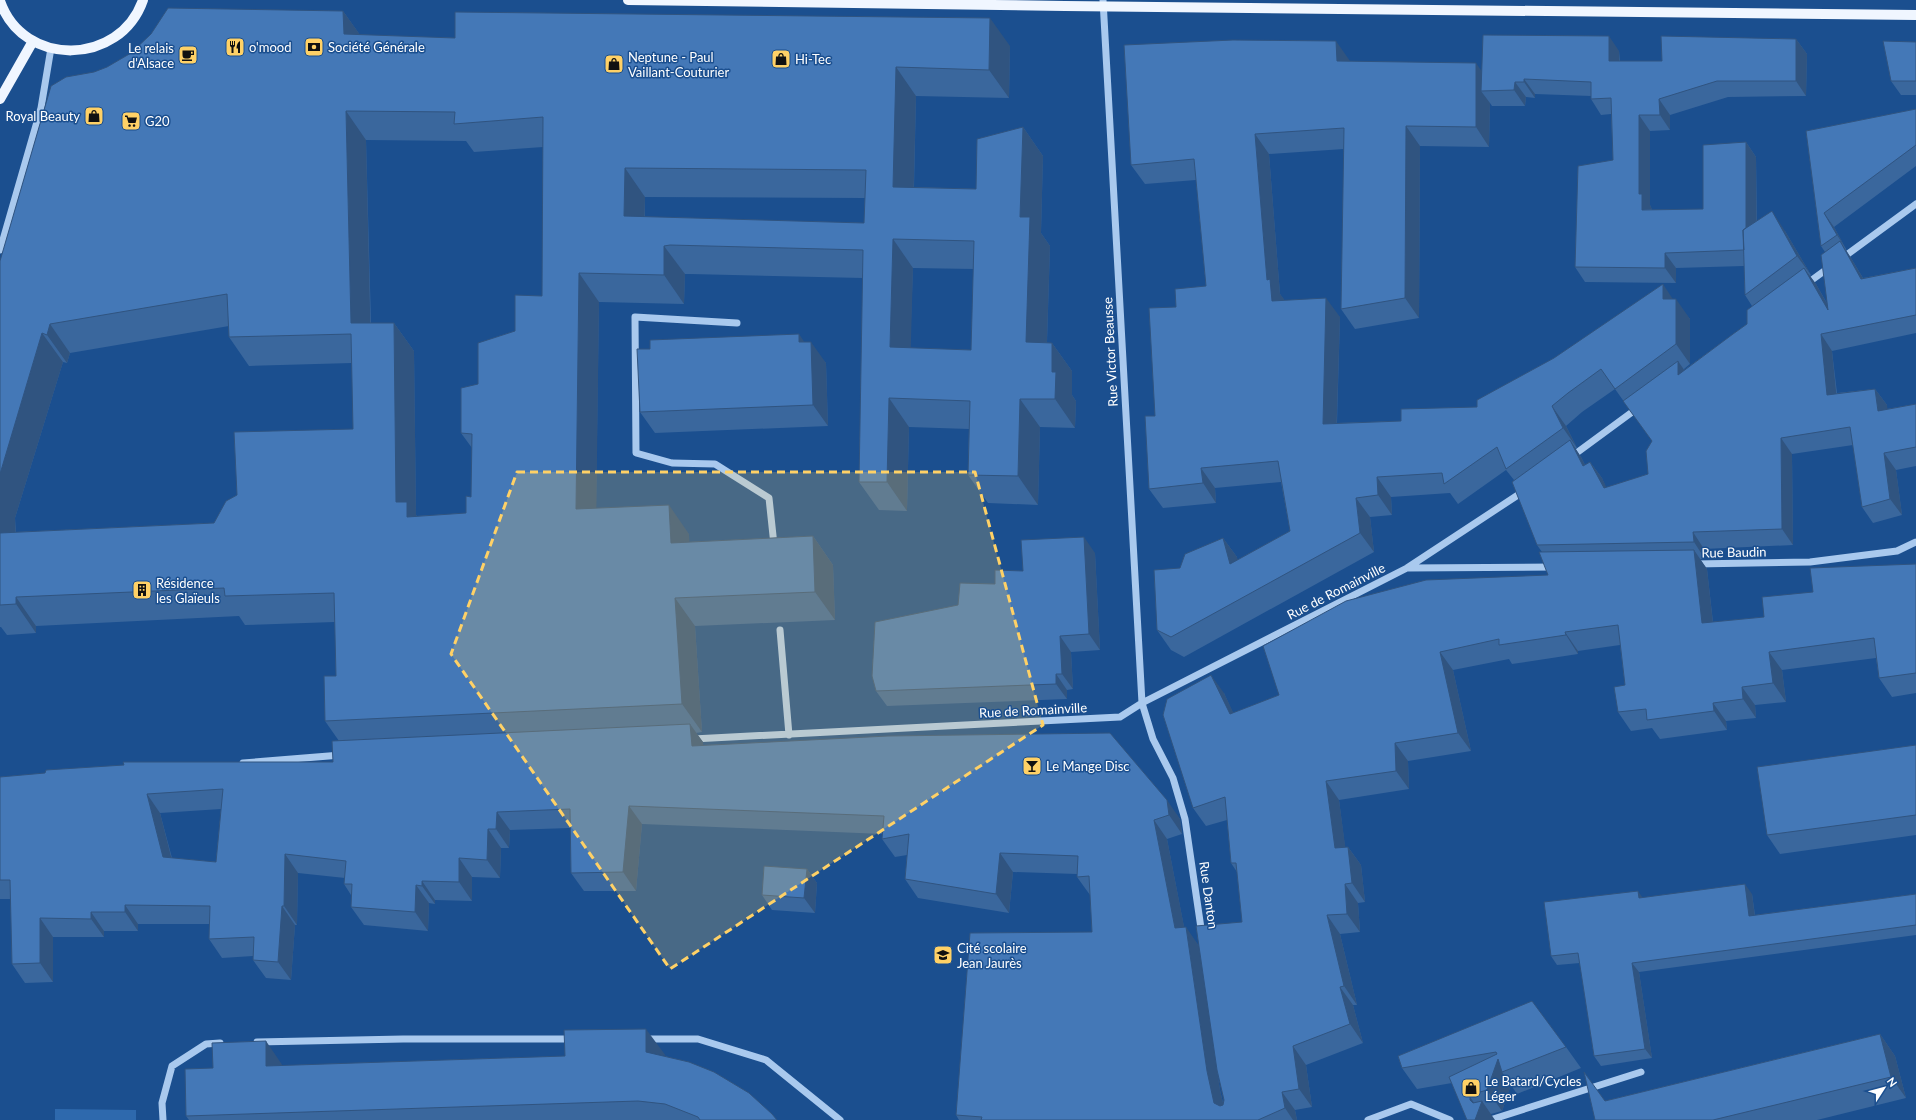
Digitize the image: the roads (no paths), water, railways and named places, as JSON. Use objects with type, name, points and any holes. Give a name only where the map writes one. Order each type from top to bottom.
[{"type":"main road","points":[[0,1],[3,10],[16,27],[32,41],[51,48],[76,51],[101,45],[123,31],[139,11],[143,0]]},
{"type":"main road","points":[[628,0],[1103,3],[1916,15]]},
{"type":"main road","points":[[0,99],[32,41]]},
{"type":"street","name":"Rue Victor Beausse","points":[[1103,3],[1142,704]]},
{"type":"street","points":[[0,250],[41,108],[51,48]]},
{"type":"street","points":[[1801,288],[1916,204]]},
{"type":"street","points":[[737,323],[635,317],[636,453],[672,463],[715,464],[769,498],[774,545]]},
{"type":"street","points":[[1566,461],[1648,400]]},
{"type":"street","name":"Rue de Romainville","points":[[686,739],[1120,718],[1142,704],[1407,568],[1534,485]]},
{"type":"street","name":"Rue Baudin","points":[[1691,564],[1810,562],[1897,551],[1916,542]]},
{"type":"street","points":[[1407,568],[1564,567]]},
{"type":"street","points":[[780,630],[788,735]]},
{"type":"street","name":"Rue Danton","points":[[1142,704],[1153,740],[1172,778],[1186,819],[1203,942]]},
{"type":"street","points":[[234,764],[346,755]]},
{"type":"street","points":[[253,1042],[403,1039],[578,1039]]},
{"type":"street","points":[[634,1039],[698,1040],[766,1060],[840,1120]]},
{"type":"street","points":[[163,1120],[162,1103],[172,1066],[206,1044],[229,1043]]},
{"type":"street","points":[[1490,1120],[1641,1072]]},
{"type":"street","points":[[1368,1120],[1411,1104],[1450,1120]]},
{"type":"place","name":"o'mood","points":[[235,47]]},
{"type":"place","name":"Société Générale","points":[[314,47]]},
{"type":"place","name":"Le relais d'Alsace","points":[[188,55]]},
{"type":"place","name":"Hi-Tec","points":[[781,59]]},
{"type":"place","name":"Neptune - Paul Vaillant-Couturier","points":[[614,64]]},
{"type":"place","name":"Royal Beauty","points":[[94,116]]},
{"type":"place","name":"G20","points":[[131,121]]},
{"type":"place","name":"Résidence les Glaïeuls","points":[[142,590]]},
{"type":"place","name":"Le Mange Disc","points":[[1032,766]]},
{"type":"place","name":"Cité scolaire Jean Jaurès","points":[[943,955]]},
{"type":"place","name":"Le Batard/Cycles Léger","points":[[1471,1088]]}]
